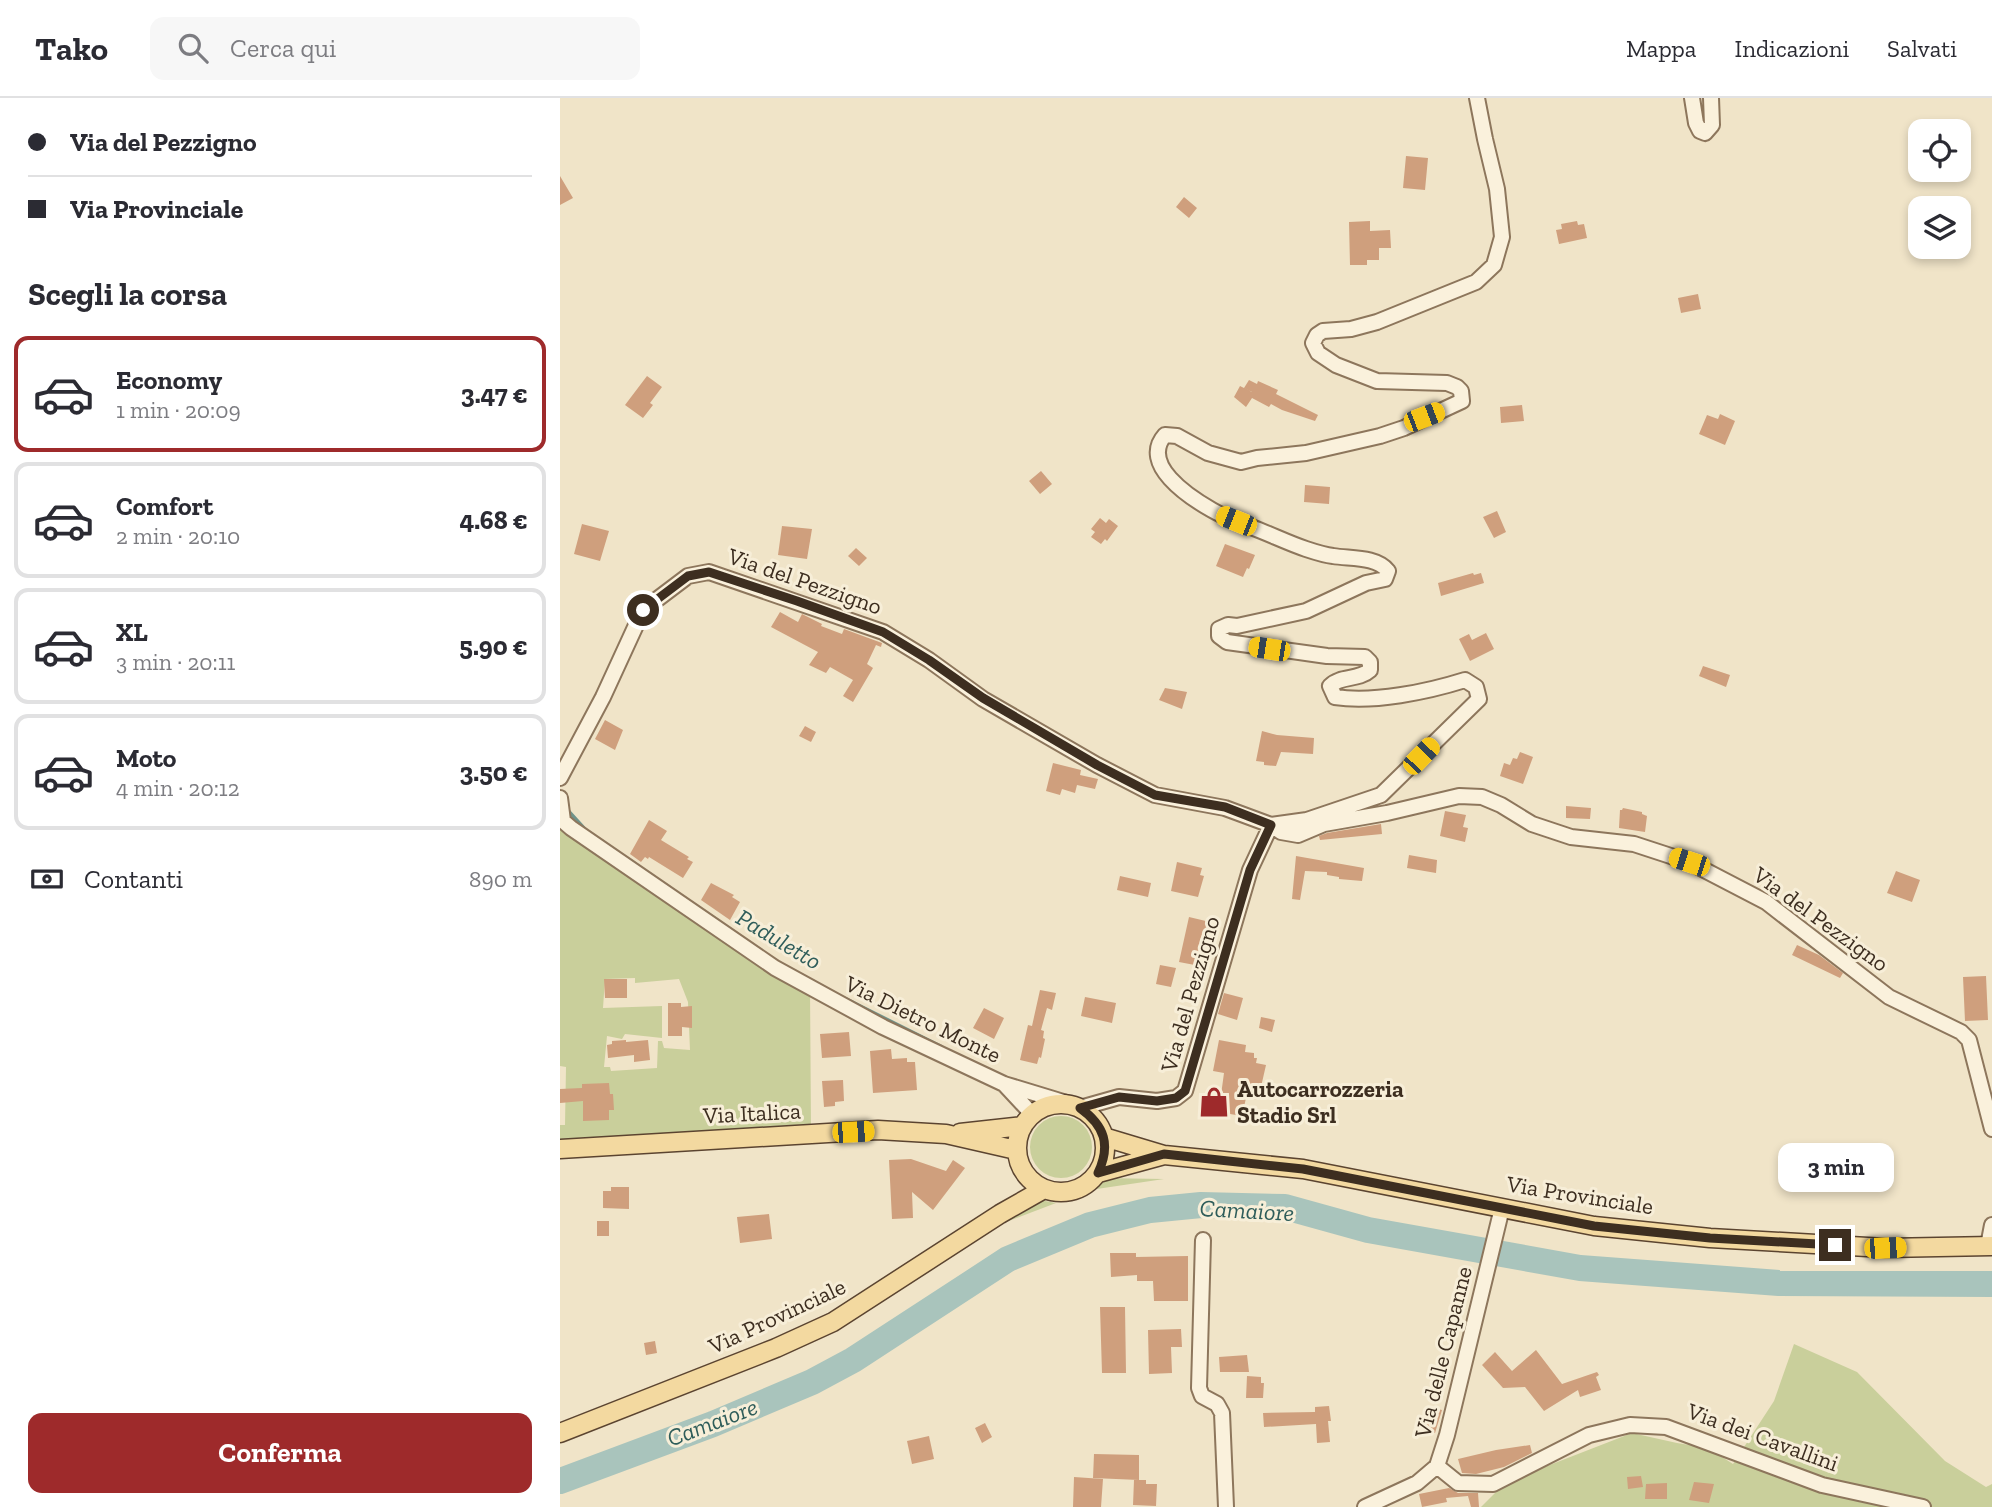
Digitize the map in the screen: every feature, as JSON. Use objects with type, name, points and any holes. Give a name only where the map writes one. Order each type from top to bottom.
[{"type":"main road","points":[[1044,1189],[1026,1176],[1019,1164],[1016,1150],[1017,1138],[1027,1120],[1049,1105],[1085,1108],[1099,1126],[1104,1137],[1105,1150],[1098,1173]]},
{"type":"main road","name":"Via Italica","points":[[946,1135],[1027,1120]]},
{"type":"main road","name":"Via Italica","points":[[560,1149],[878,1130],[946,1135],[1016,1150]]},
{"type":"main road","name":"Via Provinciale","points":[[1104,1137],[1164,1154],[1303,1169],[1594,1226],[1710,1238],[1885,1248],[1990,1246]]},
{"type":"main road","name":"Via Provinciale","points":[[560,1433],[776,1348],[833,1322],[1000,1214],[1044,1189],[1059,1193],[1074,1191],[1087,1184],[1098,1173],[1164,1154]]},
{"type":"main road","name":"Via Provinciale","points":[[1000,1214],[1026,1176]]},
{"type":"street","points":[[1271,825],[1307,820],[1381,795],[1479,699],[1476,687],[1465,680],[1429,691],[1351,699],[1335,697],[1330,686],[1336,680],[1364,676],[1370,670],[1370,663],[1364,657],[1327,656],[1227,642],[1219,636],[1219,629],[1228,625],[1237,626],[1306,611],[1366,583],[1385,579],[1388,571],[1384,566],[1370,561],[1332,556],[1307,549],[1213,511],[1176,485],[1160,466],[1157,452],[1159,442],[1165,435],[1177,436],[1208,453],[1241,463],[1256,458],[1306,453],[1380,436],[1462,401],[1461,391],[1447,383],[1377,380],[1336,365],[1318,353],[1313,343],[1323,331],[1351,329],[1377,322],[1476,282],[1494,265],[1502,237],[1497,189],[1477,98]]},
{"type":"street","points":[[1692,98],[1696,123],[1700,131],[1705,133],[1712,125],[1711,98]]},
{"type":"street","name":"Via del Pezzigno","points":[[560,779],[604,696],[643,610],[688,576],[709,572],[883,632],[983,698],[1097,765],[1155,795],[1225,807],[1271,825],[1281,832],[1298,835],[1324,824],[1459,796],[1482,797],[1532,824],[1571,837],[1634,844],[1689,862],[1766,902],[1889,997],[1961,1032],[1969,1040],[1992,1129]]},
{"type":"street","name":"Via Dietro Monte","points":[[561,810],[584,838],[775,968],[893,1032],[1004,1084],[1085,1108]]},
{"type":"street","name":"Via del Pezzigno","points":[[1085,1108],[1119,1097],[1157,1101],[1176,1098],[1185,1091],[1250,870],[1271,825]]},
{"type":"street","name":"Via Dietro Monte","points":[[1004,1084],[1027,1120]]},
{"type":"street","name":"Via delle Capanne","points":[[1365,1507],[1418,1483],[1437,1466],[1447,1435],[1502,1208]]},
{"type":"street","points":[[1990,1246],[1992,1225]]},
{"type":"street","points":[[1203,1240],[1199,1388],[1202,1396],[1217,1404],[1222,1413],[1226,1507]]},
{"type":"street","name":"Via dei Cavallini","points":[[1437,1466],[1458,1483],[1493,1485],[1589,1435],[1630,1425],[1666,1427],[1822,1485],[1923,1507]]},
{"type":"green space","points":[[560,827],[810,987],[811,1130],[560,1147],[560,1125],[565,1125],[566,1067],[560,1066]],"holes":[[[635,978],[635,983],[679,979],[688,1002],[690,1050],[664,1048],[662,1041],[658,1041],[657,1068],[611,1071],[610,1067],[604,1067],[607,1036],[622,1039],[625,1034],[662,1038],[662,1006],[603,1008],[605,979]]]},
{"type":"green space","points":[[1061,1116],[1083,1125],[1092,1147],[1083,1169],[1061,1178],[1039,1169],[1030,1147],[1039,1125]]},
{"type":"green space","points":[[1101,1178],[1164,1179],[1090,1190]]},
{"type":"green space","points":[[1040,1200],[1056,1203],[998,1225]]},
{"type":"green space","points":[[1794,1344],[1857,1372],[1945,1461],[1986,1487],[1992,1484],[1992,1507],[1481,1507],[1506,1482],[1632,1433],[1708,1448],[1733,1464],[1774,1401]]},
{"type":"building","points":[[1406,156],[1428,158],[1425,190],[1403,188]]},
{"type":"building","points":[[560,176],[573,198],[560,205]]},
{"type":"building","points":[[1184,197],[1197,208],[1189,218],[1176,207]]},
{"type":"building","points":[[1370,221],[1370,231],[1390,230],[1391,248],[1379,248],[1379,260],[1367,260],[1367,265],[1350,265],[1349,222]]},
{"type":"building","points":[[1577,221],[1578,225],[1584,224],[1587,238],[1559,244],[1556,230],[1562,229],[1561,224]]},
{"type":"building","points":[[1698,294],[1701,309],[1681,313],[1678,298]]},
{"type":"building","points":[[647,376],[662,387],[643,418],[625,405]]},
{"type":"building","points":[[1249,380],[1257,384],[1258,381],[1278,390],[1276,394],[1318,415],[1315,421],[1271,404],[1269,407],[1252,398],[1246,407],[1234,397],[1240,386],[1244,388]]},
{"type":"building","points":[[1522,405],[1524,421],[1501,423],[1500,407]]},
{"type":"building","points":[[1720,414],[1735,421],[1725,445],[1699,434],[1707,415],[1718,419]]},
{"type":"building","points":[[1041,471],[1052,484],[1040,494],[1029,481]]},
{"type":"building","points":[[1305,485],[1330,487],[1329,504],[1304,502]]},
{"type":"building","points":[[1497,511],[1506,532],[1494,538],[1483,517]]},
{"type":"building","points":[[1100,518],[1106,523],[1109,519],[1118,526],[1107,541],[1105,539],[1101,544],[1091,537],[1095,532],[1091,529]]},
{"type":"building","points":[[582,524],[609,531],[600,561],[574,554]]},
{"type":"building","points":[[782,526],[812,529],[807,559],[778,555]]},
{"type":"building","points":[[1225,544],[1255,555],[1243,577],[1216,566]]},
{"type":"building","points":[[856,548],[867,558],[859,566],[848,556]]},
{"type":"building","points":[[1481,573],[1484,583],[1441,596],[1438,583]]},
{"type":"building","points":[[780,612],[798,622],[802,614],[822,624],[821,626],[842,634],[844,629],[882,643],[881,647],[876,645],[867,664],[873,668],[853,702],[843,696],[853,680],[830,667],[826,673],[809,665],[818,652],[771,627]]},
{"type":"building","points":[[1486,633],[1494,649],[1470,661],[1459,639],[1469,634],[1472,640]]},
{"type":"building","points":[[1703,666],[1730,675],[1726,687],[1699,676]]},
{"type":"building","points":[[1165,688],[1187,692],[1182,709],[1159,700]]},
{"type":"building","points":[[605,720],[623,730],[615,750],[595,739]]},
{"type":"building","points":[[805,726],[816,732],[811,742],[799,736]]},
{"type":"building","points":[[1262,731],[1314,738],[1313,754],[1281,752],[1276,766],[1264,765],[1264,762],[1256,761]]},
{"type":"building","points":[[1520,752],[1533,757],[1523,784],[1500,776],[1504,763],[1510,765]]},
{"type":"building","points":[[1053,763],[1081,770],[1080,775],[1098,779],[1095,789],[1077,785],[1075,793],[1062,789],[1060,795],[1046,791]]},
{"type":"building","points":[[1566,806],[1591,808],[1590,819],[1566,818]]},
{"type":"building","points":[[1623,808],[1642,812],[1647,816],[1645,832],[1619,828],[1620,810]]},
{"type":"building","points":[[1445,811],[1466,815],[1463,827],[1468,828],[1465,842],[1440,836]]},
{"type":"building","points":[[649,820],[667,831],[661,840],[693,862],[683,878],[649,857],[645,857],[641,862],[630,854]]},
{"type":"building","points":[[1381,824],[1382,834],[1320,840],[1319,836],[1327,833]]},
{"type":"building","points":[[1409,855],[1437,860],[1436,873],[1407,868]]},
{"type":"building","points":[[1296,856],[1364,868],[1362,881],[1339,879],[1327,875],[1327,872],[1305,871],[1300,900],[1292,899]]},
{"type":"building","points":[[1177,862],[1202,868],[1200,875],[1204,876],[1198,897],[1171,891]]},
{"type":"building","points":[[1896,871],[1920,880],[1912,902],[1887,893]]},
{"type":"building","points":[[1120,876],[1151,883],[1148,897],[1117,890]]},
{"type":"building","points":[[711,883],[734,895],[732,897],[740,902],[730,920],[701,900]]},
{"type":"building","points":[[1189,917],[1210,922],[1200,966],[1179,962]]},
{"type":"building","points":[[1797,945],[1819,955],[1843,973],[1840,978],[1792,955]]},
{"type":"building","points":[[1160,965],[1176,968],[1171,987],[1156,984]]},
{"type":"building","points":[[1986,976],[1988,1020],[1965,1021],[1963,977]]},
{"type":"building","points":[[604,979],[627,979],[627,998],[605,998]]},
{"type":"building","points":[[1040,990],[1056,993],[1052,1010],[1047,1008],[1041,1030],[1044,1031],[1045,1039],[1037,1064],[1020,1060],[1028,1025],[1032,1026]]},
{"type":"building","points":[[1224,993],[1243,998],[1237,1020],[1218,1014]]},
{"type":"building","points":[[1085,997],[1116,1003],[1112,1023],[1081,1016]]},
{"type":"building","points":[[668,1003],[681,1003],[681,1007],[692,1006],[692,1028],[682,1027],[682,1036],[668,1036]]},
{"type":"building","points":[[984,1008],[1004,1018],[994,1039],[973,1028]]},
{"type":"building","points":[[1261,1017],[1275,1020],[1272,1032],[1259,1028]]},
{"type":"building","points":[[849,1032],[851,1056],[822,1058],[820,1034]]},
{"type":"building","points":[[648,1040],[650,1060],[634,1062],[634,1055],[608,1058],[607,1045],[612,1044],[612,1041]]},
{"type":"building","points":[[1219,1040],[1246,1045],[1245,1052],[1254,1053],[1256,1063],[1266,1065],[1258,1100],[1246,1098],[1242,1116],[1206,1110],[1209,1093],[1221,1095],[1224,1073],[1213,1071]]},
{"type":"building","points":[[891,1049],[892,1059],[907,1058],[907,1062],[915,1062],[917,1090],[873,1093],[870,1051]]},
{"type":"building","points":[[843,1080],[844,1101],[835,1102],[835,1106],[824,1107],[822,1081]]},
{"type":"building","points":[[609,1083],[614,1110],[609,1110],[609,1120],[583,1121],[583,1101],[560,1103],[560,1089],[582,1088],[582,1084]]},
{"type":"building","points":[[911,1159],[946,1171],[953,1160],[965,1168],[933,1210],[912,1192],[913,1218],[892,1219],[889,1160]]},
{"type":"building","points":[[611,1187],[629,1187],[629,1209],[603,1208],[603,1191],[611,1191]]},
{"type":"building","points":[[769,1214],[772,1239],[740,1243],[737,1217]]},
{"type":"building","points":[[597,1221],[609,1221],[609,1236],[597,1236]]},
{"type":"building","points":[[1110,1253],[1136,1253],[1136,1257],[1188,1256],[1188,1301],[1154,1301],[1153,1281],[1137,1281],[1137,1275],[1111,1277]]},
{"type":"building","points":[[1100,1307],[1125,1307],[1126,1373],[1102,1373]]},
{"type":"building","points":[[1181,1329],[1182,1347],[1171,1347],[1172,1373],[1149,1374],[1148,1330]]},
{"type":"building","points":[[655,1341],[657,1353],[646,1355],[644,1343]]},
{"type":"building","points":[[1536,1350],[1562,1384],[1597,1372],[1601,1390],[1580,1397],[1578,1390],[1544,1411],[1525,1387],[1503,1388],[1482,1365],[1495,1352],[1512,1371]]},
{"type":"building","points":[[1247,1355],[1249,1372],[1220,1372],[1219,1357]]},
{"type":"building","points":[[1247,1376],[1261,1377],[1261,1383],[1264,1383],[1263,1398],[1246,1398]]},
{"type":"building","points":[[1329,1406],[1330,1442],[1317,1443],[1316,1424],[1264,1427],[1263,1413],[1315,1412],[1315,1407]]},
{"type":"building","points":[[1430,1407],[1442,1410],[1435,1433],[1423,1429]]},
{"type":"building","points":[[985,1423],[992,1437],[982,1443],[975,1428]]},
{"type":"building","points":[[929,1436],[934,1459],[912,1464],[907,1441]]},
{"type":"building","points":[[1530,1445],[1532,1453],[1504,1467],[1476,1474],[1462,1473],[1458,1459]]},
{"type":"building","points":[[1094,1454],[1139,1455],[1139,1480],[1093,1478]]},
{"type":"building","points":[[1641,1476],[1643,1487],[1628,1489],[1627,1477]]},
{"type":"building","points":[[1074,1477],[1103,1479],[1101,1507],[1073,1507]]},
{"type":"building","points":[[1134,1480],[1157,1484],[1156,1506],[1133,1505]]},
{"type":"building","points":[[1694,1482],[1714,1484],[1709,1503],[1689,1500]]},
{"type":"building","points":[[1667,1483],[1667,1499],[1645,1499],[1646,1484]]},
{"type":"building","points":[[1449,1488],[1458,1493],[1478,1493],[1479,1507],[1471,1507],[1468,1496],[1446,1498],[1447,1502],[1422,1507],[1419,1494]]},
{"type":"waterway","name":"Paduletto","points":[[566,809],[586,831]]},
{"type":"waterway","name":"Paduletto","points":[[845,999],[941,1047]]},
{"type":"waterway","name":"Camaiore","points":[[560,1481],[713,1424],[812,1382],[853,1360],[1008,1259],[1090,1225],[1150,1210],[1201,1205],[1285,1207],[1368,1230],[1580,1268],[1779,1283],[1992,1284]]},
{"type":"place","name":"Autocarrozzeria Stadio Srl","points":[[1214,1102]]},
{"type":"route","points":[[643,610],[688,576],[709,572],[797,601],[883,632],[983,698],[1097,765],[1155,795],[1225,807],[1271,825],[1250,870],[1185,1091],[1176,1098],[1157,1101],[1119,1097],[1080,1108],[1092,1117],[1104,1137],[1105,1150],[1098,1173],[1164,1154],[1303,1169],[1594,1226],[1710,1238],[1835,1245]]}]
